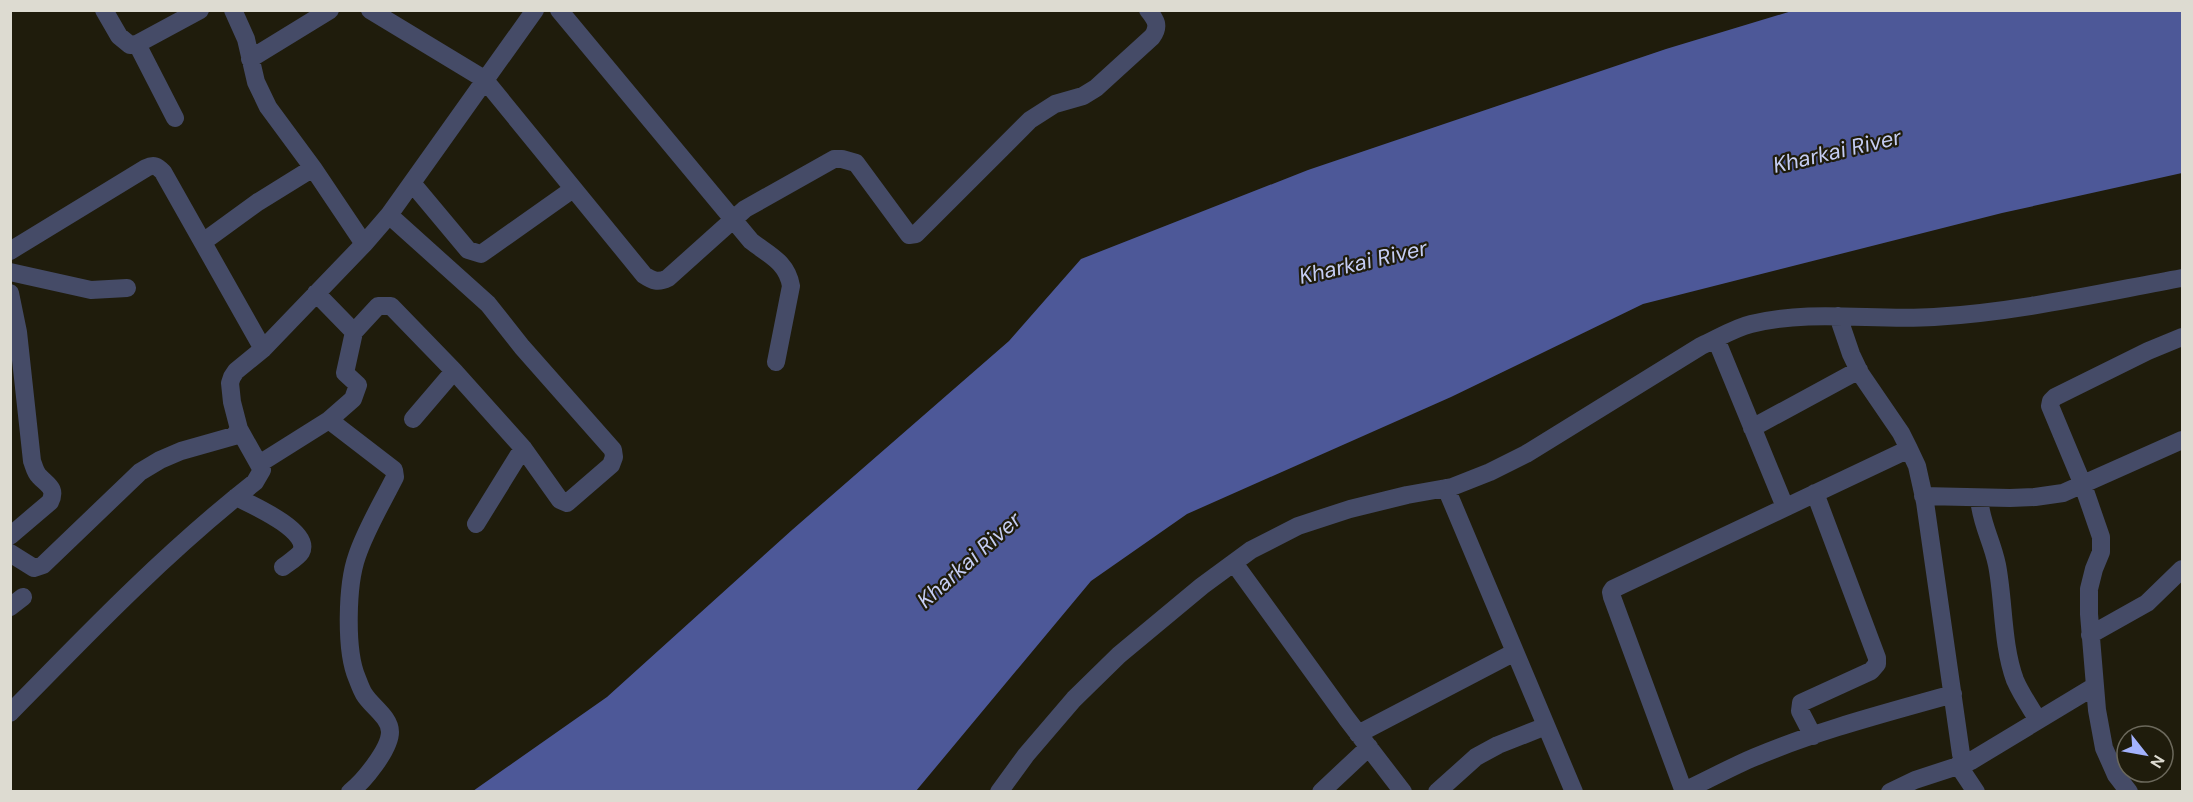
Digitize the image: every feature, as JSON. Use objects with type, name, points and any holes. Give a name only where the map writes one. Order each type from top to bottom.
[{"type":"street","points":[[104,10],[124,41],[130,45],[137,44],[200,10]]},
{"type":"street","points":[[233,10],[246,39],[256,82],[268,107],[313,168],[364,244]]},
{"type":"street","points":[[250,59],[330,10]]},
{"type":"street","points":[[370,10],[484,80],[644,275],[653,281],[660,282],[668,278],[733,218],[757,201],[834,159],[855,163],[909,235],[915,234],[1030,120],[1056,104],[1083,96],[1096,88],[1152,37],[1157,23],[1148,10]]},
{"type":"street","points":[[10,713],[128,592],[181,543],[260,476],[262,470],[240,429],[232,402],[230,382],[236,371],[263,349],[389,215],[534,10]]},
{"type":"street","points":[[559,10],[751,241],[784,266],[791,286],[776,362]]},
{"type":"street","points":[[137,44],[175,118]]},
{"type":"street","points":[[10,250],[152,165],[158,166],[263,349]]},
{"type":"street","points":[[203,242],[258,202],[313,168]]},
{"type":"street","points":[[412,183],[468,250],[482,254],[573,189]]},
{"type":"street","points":[[259,464],[329,420],[353,399],[358,385],[345,373],[354,332],[378,306],[391,306],[454,371],[524,448],[560,500],[567,503],[607,470],[614,458],[613,450],[522,347],[488,304],[389,215]]},
{"type":"street","points":[[10,273],[91,290],[127,288]]},
{"type":"street","points":[[999,792],[1026,755],[1074,699],[1128,648],[1202,586],[1251,550],[1298,526],[1350,509],[1446,488],[1490,472],[1526,454],[1701,346],[1750,324],[1797,316],[1931,318],[1997,312],[2182,278]]},
{"type":"street","points":[[10,293],[18,332],[32,461],[40,477],[52,488],[53,496],[50,502],[10,536]]},
{"type":"street","points":[[316,293],[354,332]]},
{"type":"street","points":[[1838,316],[1859,370],[1901,433],[1917,466],[1961,754],[1964,761],[1962,764],[1976,792]]},
{"type":"street","points":[[2129,792],[2116,776],[2104,748],[2095,686],[2090,635],[2089,589],[2101,552],[2101,537],[2083,485],[2051,411],[2051,401],[2148,351],[2182,337]]},
{"type":"street","points":[[1716,339],[1785,507]]},
{"type":"street","points":[[1752,428],[1859,370]]},
{"type":"street","points":[[413,418],[454,371]]},
{"type":"street","points":[[329,420],[394,470],[395,477],[357,554],[352,574],[349,635],[355,675],[365,696],[387,722],[390,730],[388,741],[369,772],[350,792]]},
{"type":"street","points":[[10,553],[34,568],[43,565],[140,472],[160,460],[229,438],[238,434],[240,429]]},
{"type":"street","points":[[1923,496],[2035,497],[2062,493],[2182,440]]},
{"type":"street","points":[[476,524],[524,448]]},
{"type":"street","points":[[1909,449],[1616,586],[1611,592],[1684,791],[1755,757],[1813,736],[1953,694]]},
{"type":"street","points":[[1446,488],[1574,792]]},
{"type":"street","points":[[1813,736],[1800,711],[1801,703],[1871,671],[1877,664],[1877,658],[1815,493]]},
{"type":"street","points":[[236,497],[278,519],[297,534],[302,546],[301,552],[283,567]]},
{"type":"street","points":[[1979,498],[1981,516],[1997,566],[2010,665],[2021,693],[2038,720]]},
{"type":"street","points":[[1234,563],[1403,792]]},
{"type":"street","points":[[2090,635],[2147,603],[2182,569]]},
{"type":"street","points":[[1321,792],[1364,740],[1515,652]]},
{"type":"street","points":[[1890,792],[1915,780],[1962,764],[2095,686]]},
{"type":"street","points":[[1437,792],[1476,757],[1498,745],[1546,726]]},
{"type":"water","name":"Kharkai River","points":[[1795,10],[2182,11],[2182,173],[2002,213],[1643,304],[1451,397],[1187,514],[1091,581],[916,791],[473,791],[607,697],[792,530],[1009,341],[1081,259],[1308,170],[1666,49]]}]
